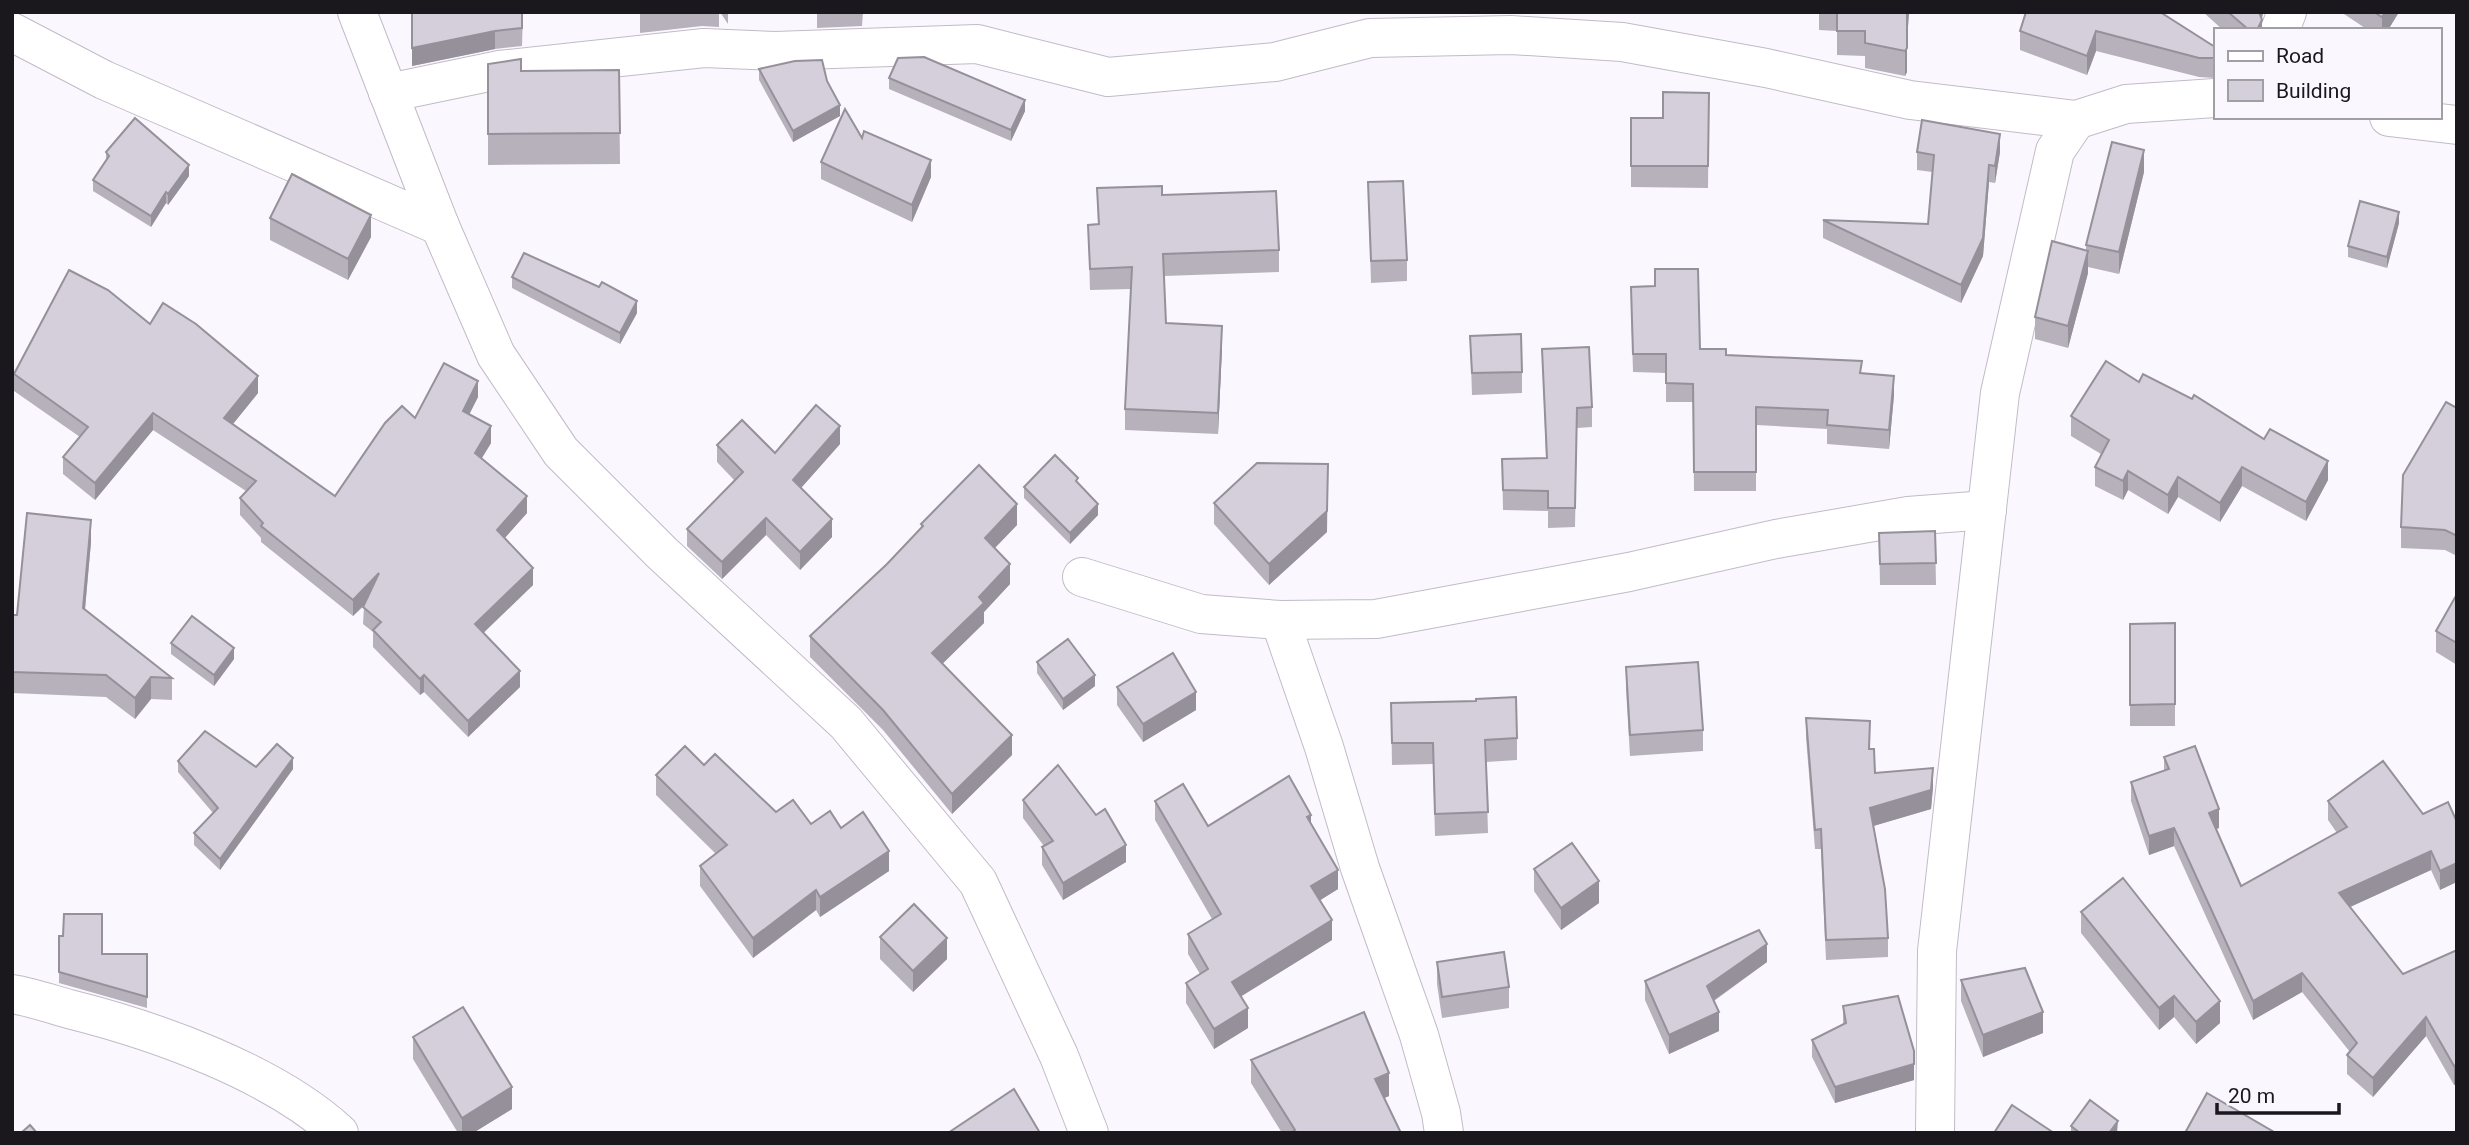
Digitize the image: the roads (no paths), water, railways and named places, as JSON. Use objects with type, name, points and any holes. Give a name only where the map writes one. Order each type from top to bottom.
[{"type":"street","points":[[357,12],[440,226],[495,355],[561,452],[662,553],[846,723],[978,882],[1059,1056],[1089,1133]]},
{"type":"street","points":[[12,32],[104,80],[440,226]]},
{"type":"street","points":[[388,93],[499,70],[704,48],[775,51],[977,44],[1108,77],[1275,62],[1370,37],[1511,34],[1622,42],[1766,68],[1910,100],[2076,120],[2126,104],[2214,98]]},
{"type":"street","points":[[2406,119],[2457,125]]},
{"type":"street","points":[[1935,1133],[1937,951],[2000,393],[2055,151],[2076,120]]},
{"type":"street","points":[[1082,577],[1201,614],[1280,621],[1376,619],[1629,572],[1776,539],[1895,518],[1987,510]]},
{"type":"street","points":[[1280,621],[1324,747],[1360,868],[1419,1035],[1444,1133]]},
{"type":"street","points":[[12,995],[112,1020],[249,1073],[323,1118],[339,1133]]}]
